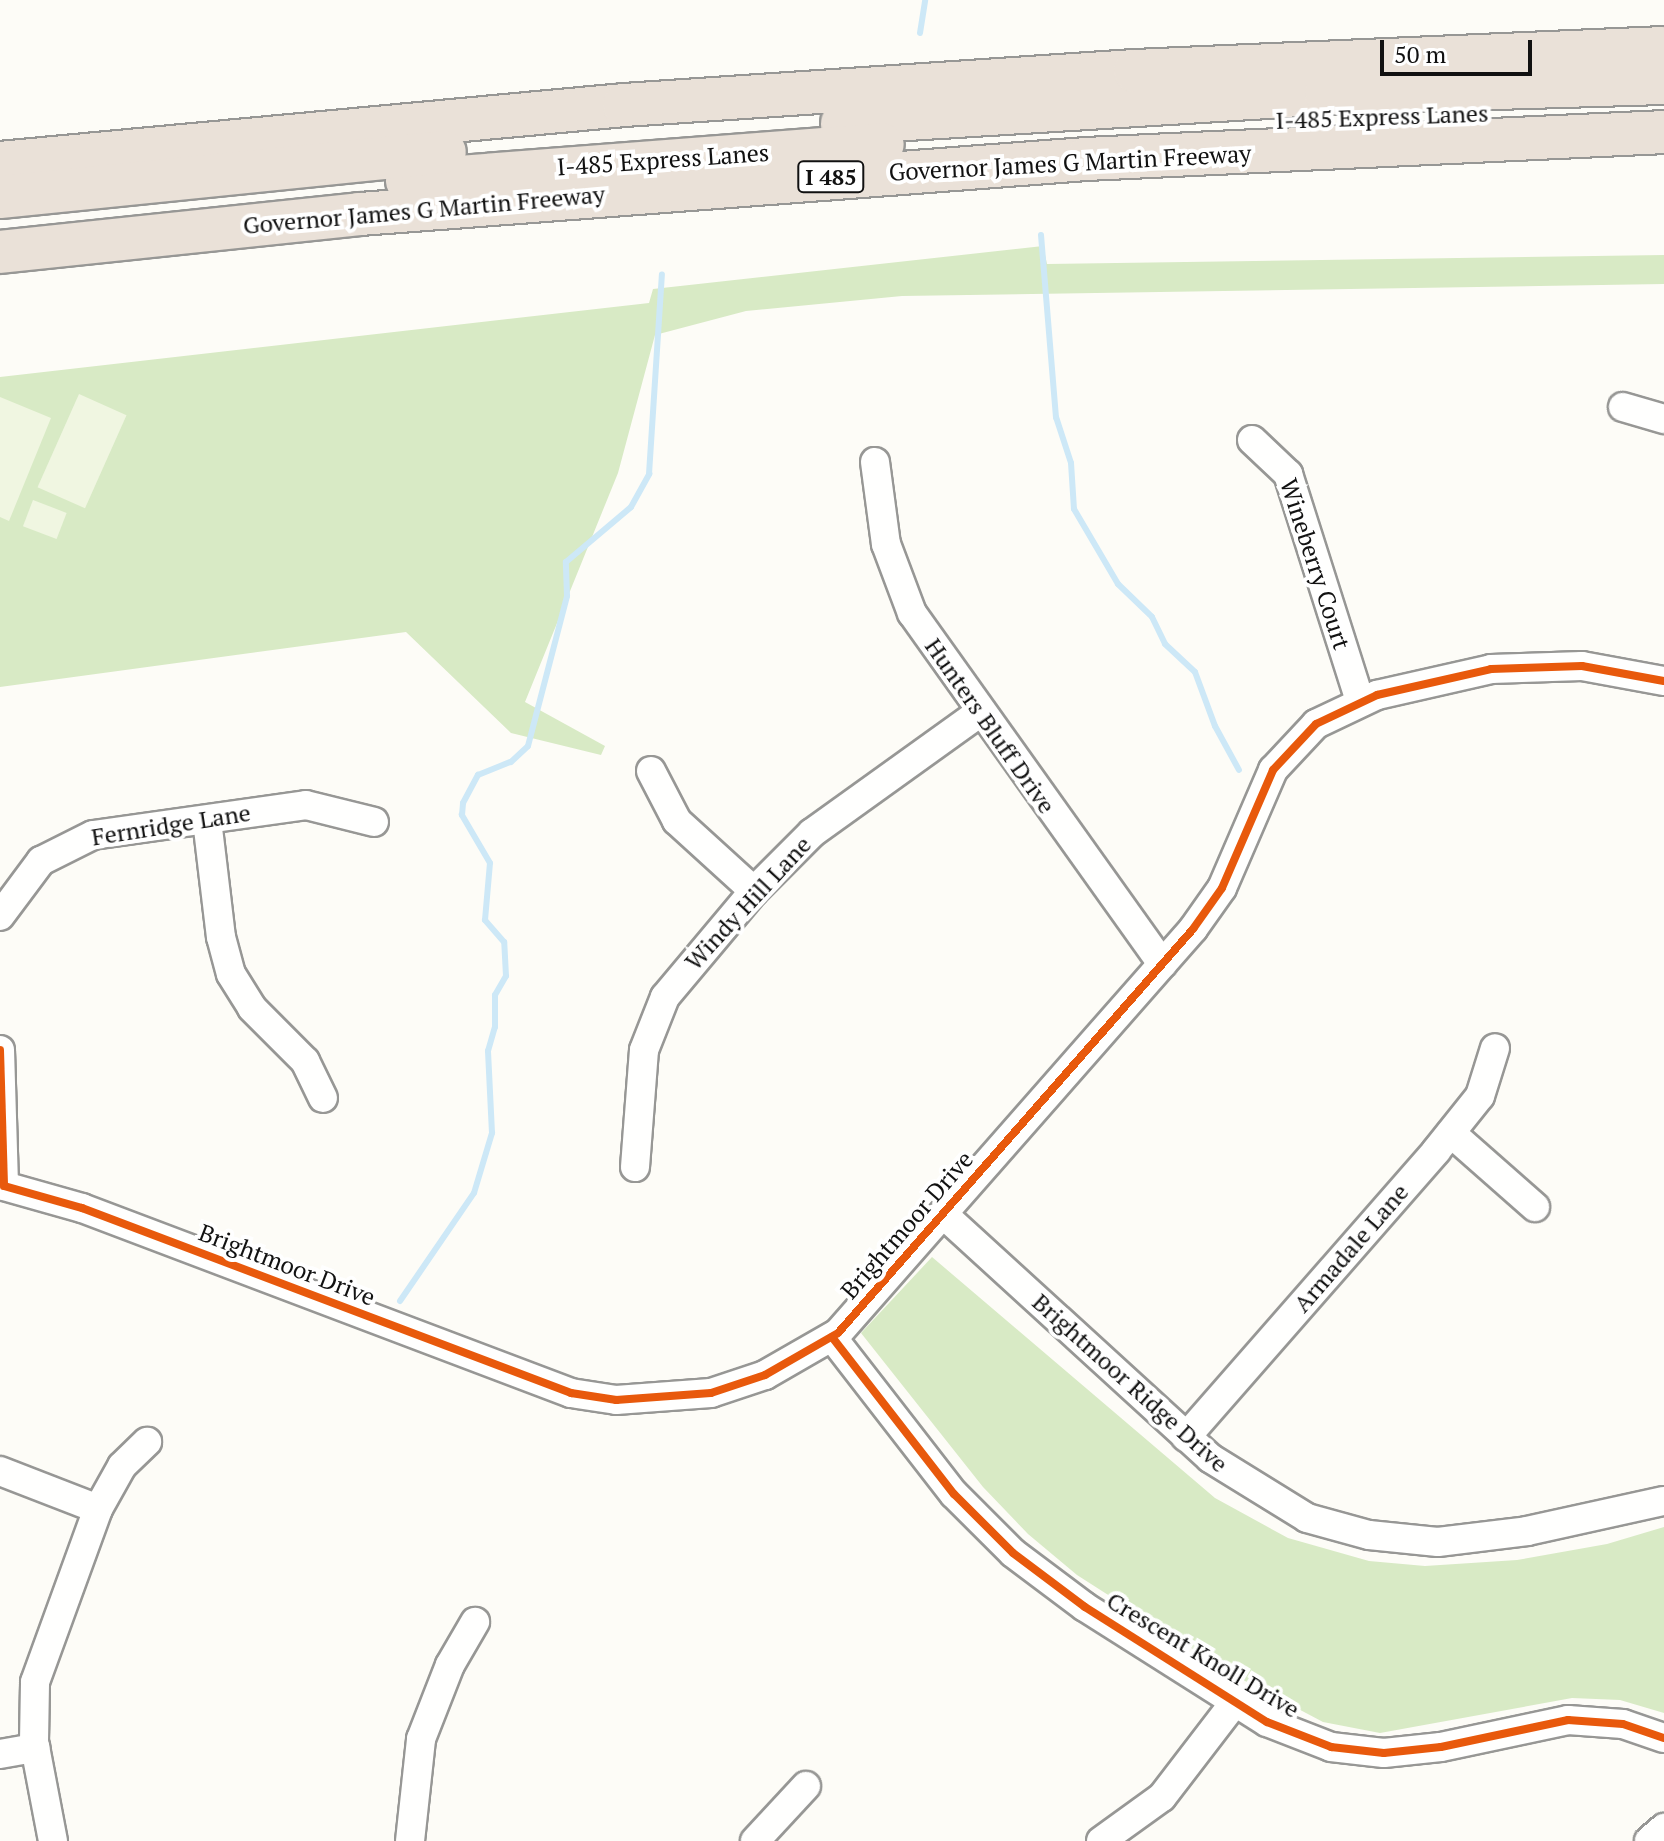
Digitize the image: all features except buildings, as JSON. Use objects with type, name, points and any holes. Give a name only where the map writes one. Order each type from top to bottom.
[{"type":"highway","points":[[0,163],[624,105],[1135,71],[1664,48]]},
{"type":"highway","name":"I-485 Express Lanes","points":[[0,197],[567,139],[1326,93],[1664,83]]},
{"type":"highway","name":"I-485 Express Lanes","points":[[0,224],[586,165],[1113,128],[1664,105]]},
{"type":"highway","name":"Governor James G Martin Freeway","points":[[0,252],[360,214],[1001,165],[1664,132]]},
{"type":"street","points":[[1623,407],[1664,419]]},
{"type":"street","name":"Wineberry Court","points":[[1252,440],[1288,474],[1360,701]]},
{"type":"street","name":"Hunters Bluff Drive","points":[[875,462],[886,544],[898,584],[979,713],[1162,964]]},
{"type":"street","name":"Brightmoor Drive","points":[[1,1186],[82,1208],[528,1380],[588,1397],[646,1400],[711,1393],[765,1375],[832,1337],[1162,964],[1222,888],[1255,803],[1287,752],[1316,724],[1360,701],[1453,676],[1520,666],[1605,668],[1664,681]]},
{"type":"street","name":"Windy Hill Lane","points":[[635,1167],[640,1082],[655,1015],[754,891],[842,809],[979,713]]},
{"type":"street","points":[[651,771],[677,821],[754,891]]},
{"type":"street","name":"Fernridge Lane","points":[[0,916],[23,879],[74,840],[306,805],[374,822]]},
{"type":"street","points":[[207,820],[221,937],[231,974],[252,1008],[305,1061],[323,1098]]},
{"type":"street","name":"Armadale Lane","points":[[1186,1437],[1451,1133],[1484,1087],[1495,1048]]},
{"type":"street","points":[[0,1050],[1,1186]]},
{"type":"street","points":[[1451,1133],[1535,1207]]},
{"type":"street","name":"Brightmoor Ridge Drive","points":[[943,1214],[1186,1437],[1238,1480],[1307,1518],[1401,1540],[1473,1540],[1664,1501]]},
{"type":"street","name":"Crescent Knoll Drive","points":[[832,1337],[954,1494],[1013,1553],[1085,1607],[1235,1702],[1310,1740],[1352,1750],[1441,1747],[1568,1720],[1623,1724],[1664,1738]]},
{"type":"street","points":[[53,1841],[35,1748],[35,1682],[98,1509],[122,1466],[147,1442]]},
{"type":"street","points":[[0,1471],[98,1509]]},
{"type":"street","points":[[410,1841],[421,1739],[450,1665],[475,1622]]},
{"type":"street","points":[[1101,1841],[1162,1797],[1235,1702]]},
{"type":"street","points":[[0,1754],[35,1748]]},
{"type":"street","points":[[755,1841],[806,1786]]},
{"type":"street","points":[[1649,1841],[1664,1828]]},
{"type":"green space","points":[[1043,246],[1047,264],[1664,255],[1664,284],[902,296],[746,311],[655,335],[618,473],[525,702],[605,746],[601,755],[511,733],[406,632],[0,687],[0,377],[649,303],[653,289]]},
{"type":"green space","points":[[79,394],[127,415],[85,508],[38,487]]},
{"type":"green space","points":[[0,397],[51,418],[9,521],[0,517]]},
{"type":"green space","points":[[33,500],[67,513],[57,539],[23,526]]},
{"type":"green space","points":[[932,1257],[1215,1498],[1288,1538],[1369,1561],[1425,1566],[1517,1560],[1607,1544],[1664,1527],[1664,1713],[1620,1700],[1572,1698],[1380,1733],[1323,1722],[1230,1673],[1077,1575],[1028,1534],[983,1487],[861,1333]]},
{"type":"waterway","points":[[920,33],[925,0]]},
{"type":"waterway","points":[[1041,235],[1056,417],[1071,463],[1074,509],[1118,584],[1152,617],[1165,644],[1195,672],[1215,726],[1239,770]]},
{"type":"waterway","points":[[400,1301],[474,1193],[492,1133],[488,1051],[495,1027],[495,995],[506,976],[504,942],[485,920],[490,863],[462,815],[463,803],[478,775],[511,762],[528,746],[567,596],[566,562],[631,507],[649,474],[662,274]]},
{"type":"cycle path","points":[[0,1050],[4,1186],[82,1208],[571,1393],[616,1400],[711,1393],[765,1375],[838,1333],[1193,929],[1222,888],[1273,770],[1316,724],[1377,695],[1491,669],[1582,666],[1664,681]]},
{"type":"cycle path","points":[[832,1337],[954,1494],[1013,1553],[1085,1607],[1267,1722],[1331,1747],[1384,1753],[1441,1747],[1568,1720],[1623,1724],[1664,1738]]}]
